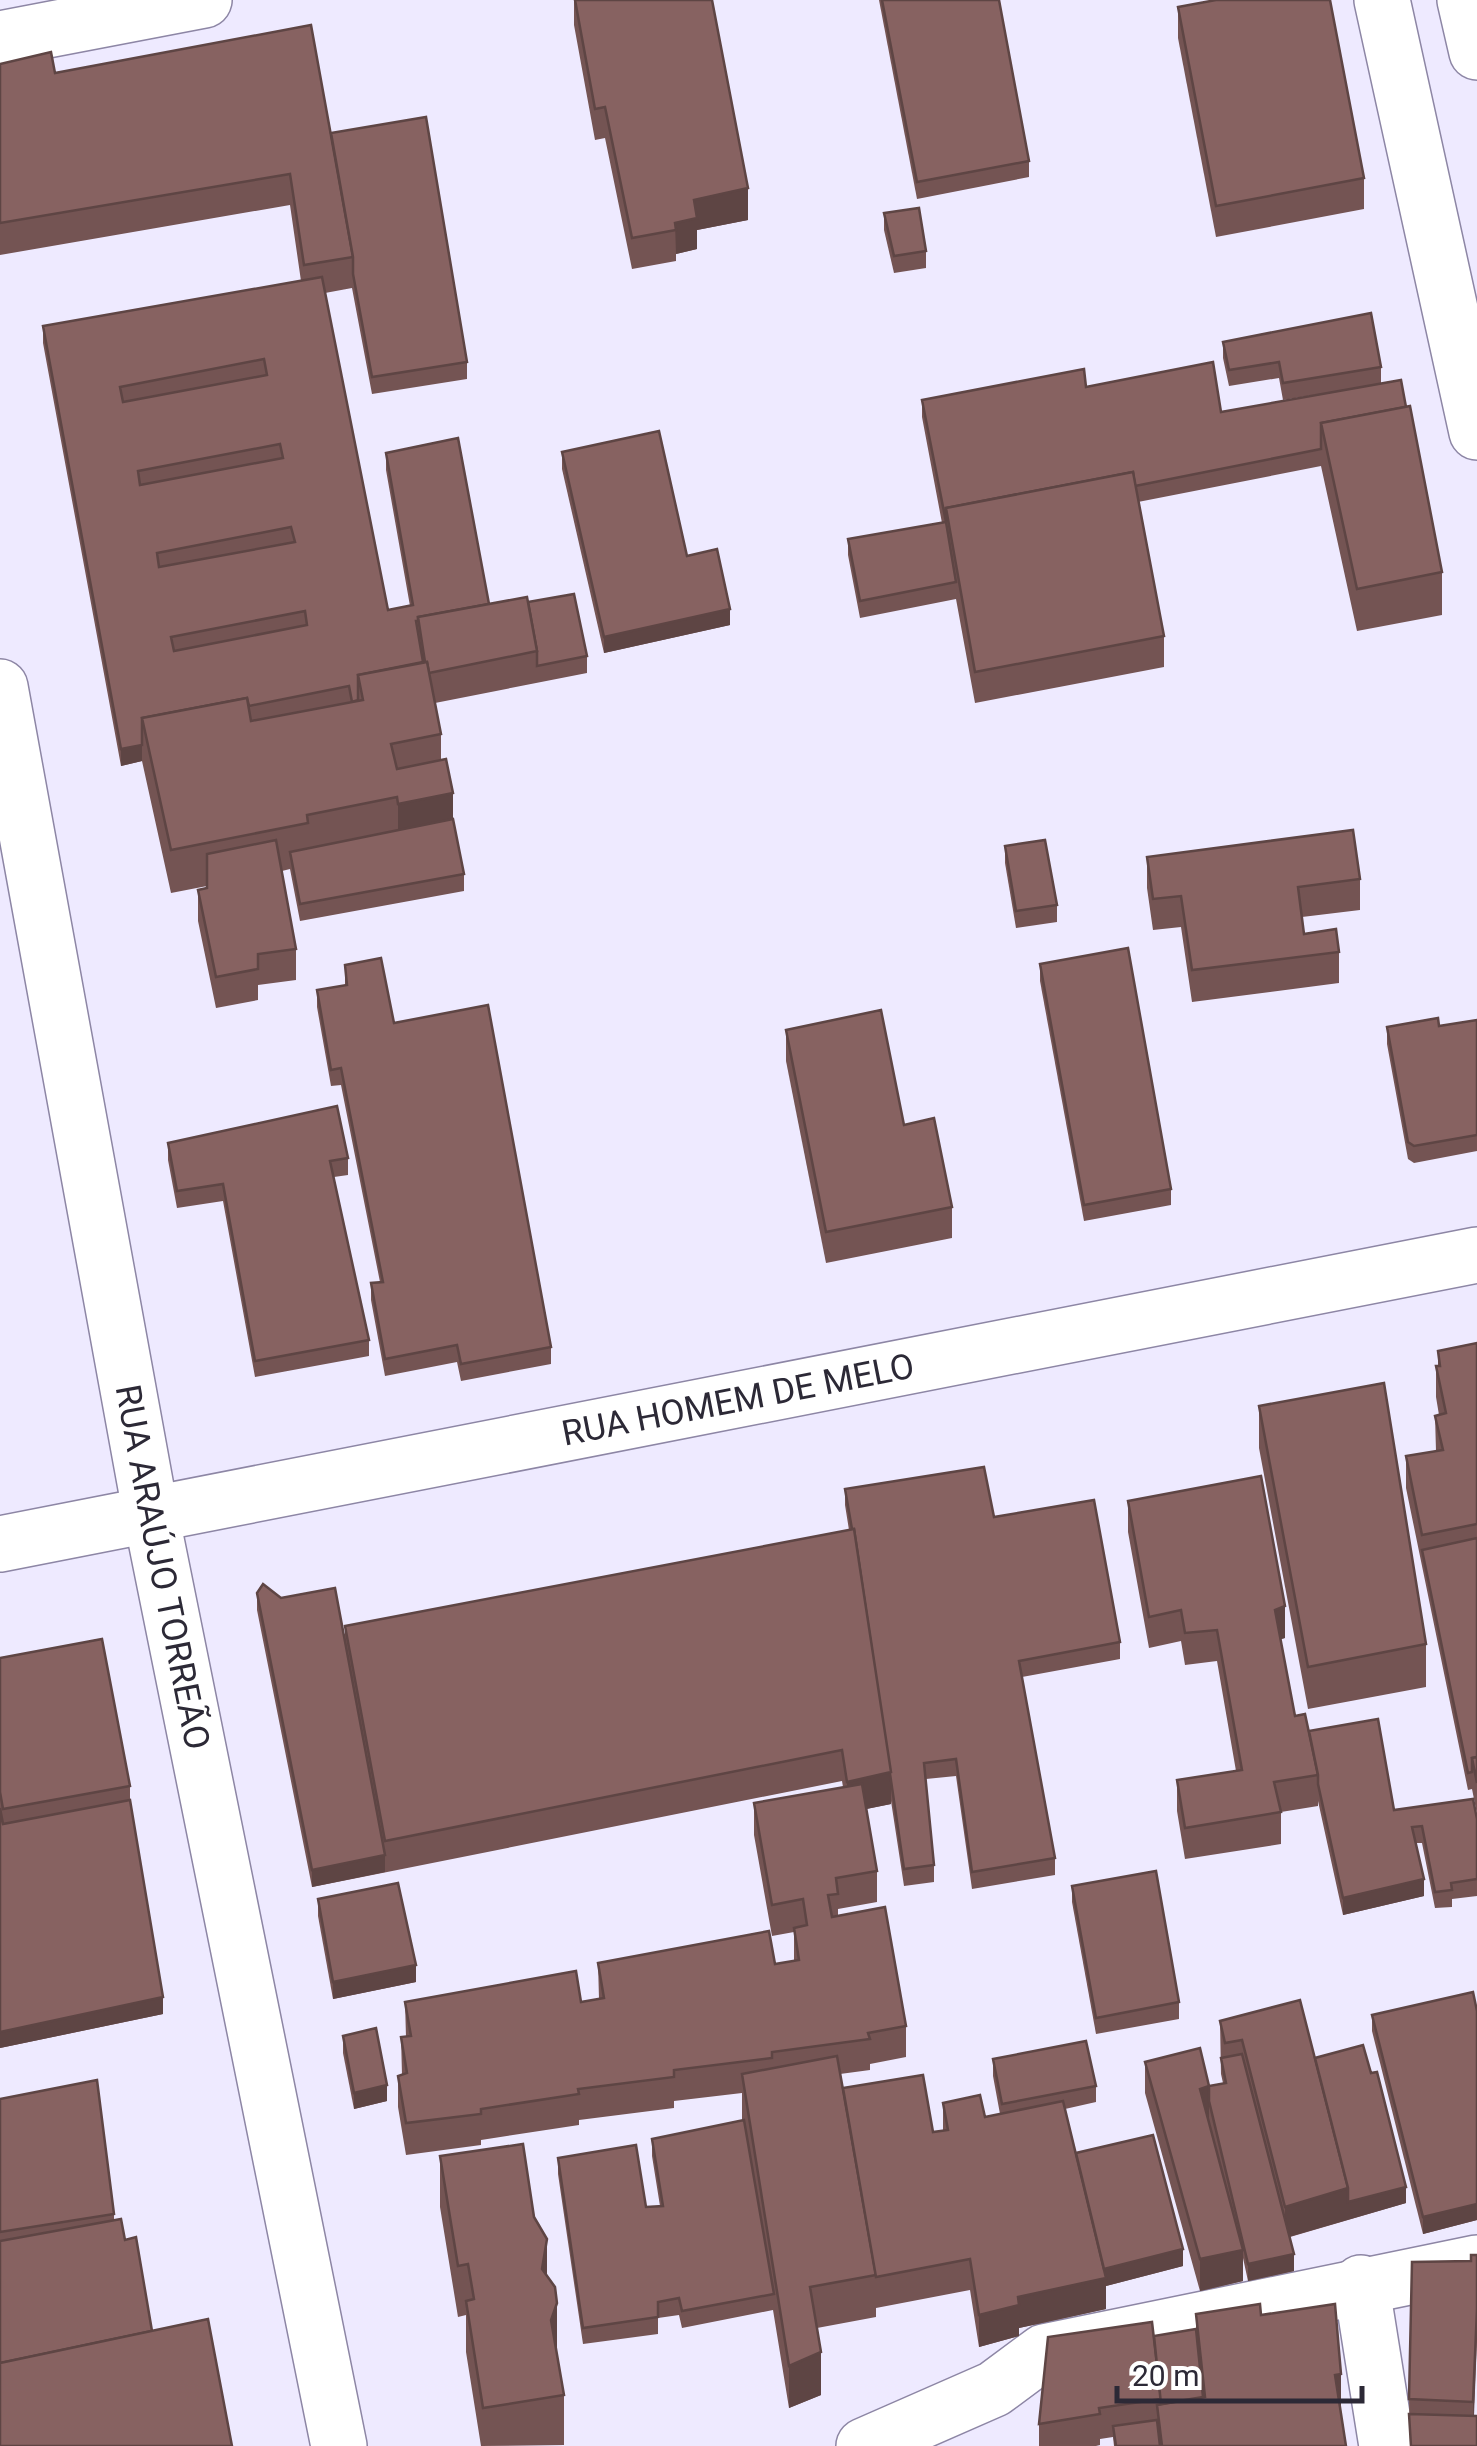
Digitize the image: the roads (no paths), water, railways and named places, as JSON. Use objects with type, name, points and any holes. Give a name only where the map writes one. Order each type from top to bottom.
[{"type":"street","points":[[0,39],[204,0]]},
{"type":"street","points":[[1382,0],[1477,432]]},
{"type":"street","points":[[1465,0],[1477,52]]},
{"type":"street","name":"RUA ARAÚJO TORREÃO","points":[[0,687],[151,1514],[339,2446]]},
{"type":"street","name":"RUA HOMEM DE MELO","points":[[0,1544],[1477,1255]]},
{"type":"street","points":[[864,2446],[994,2389],[1044,2352],[1361,2283],[1477,2263]]},
{"type":"street","points":[[1361,2283],[1387,2446]]}]
